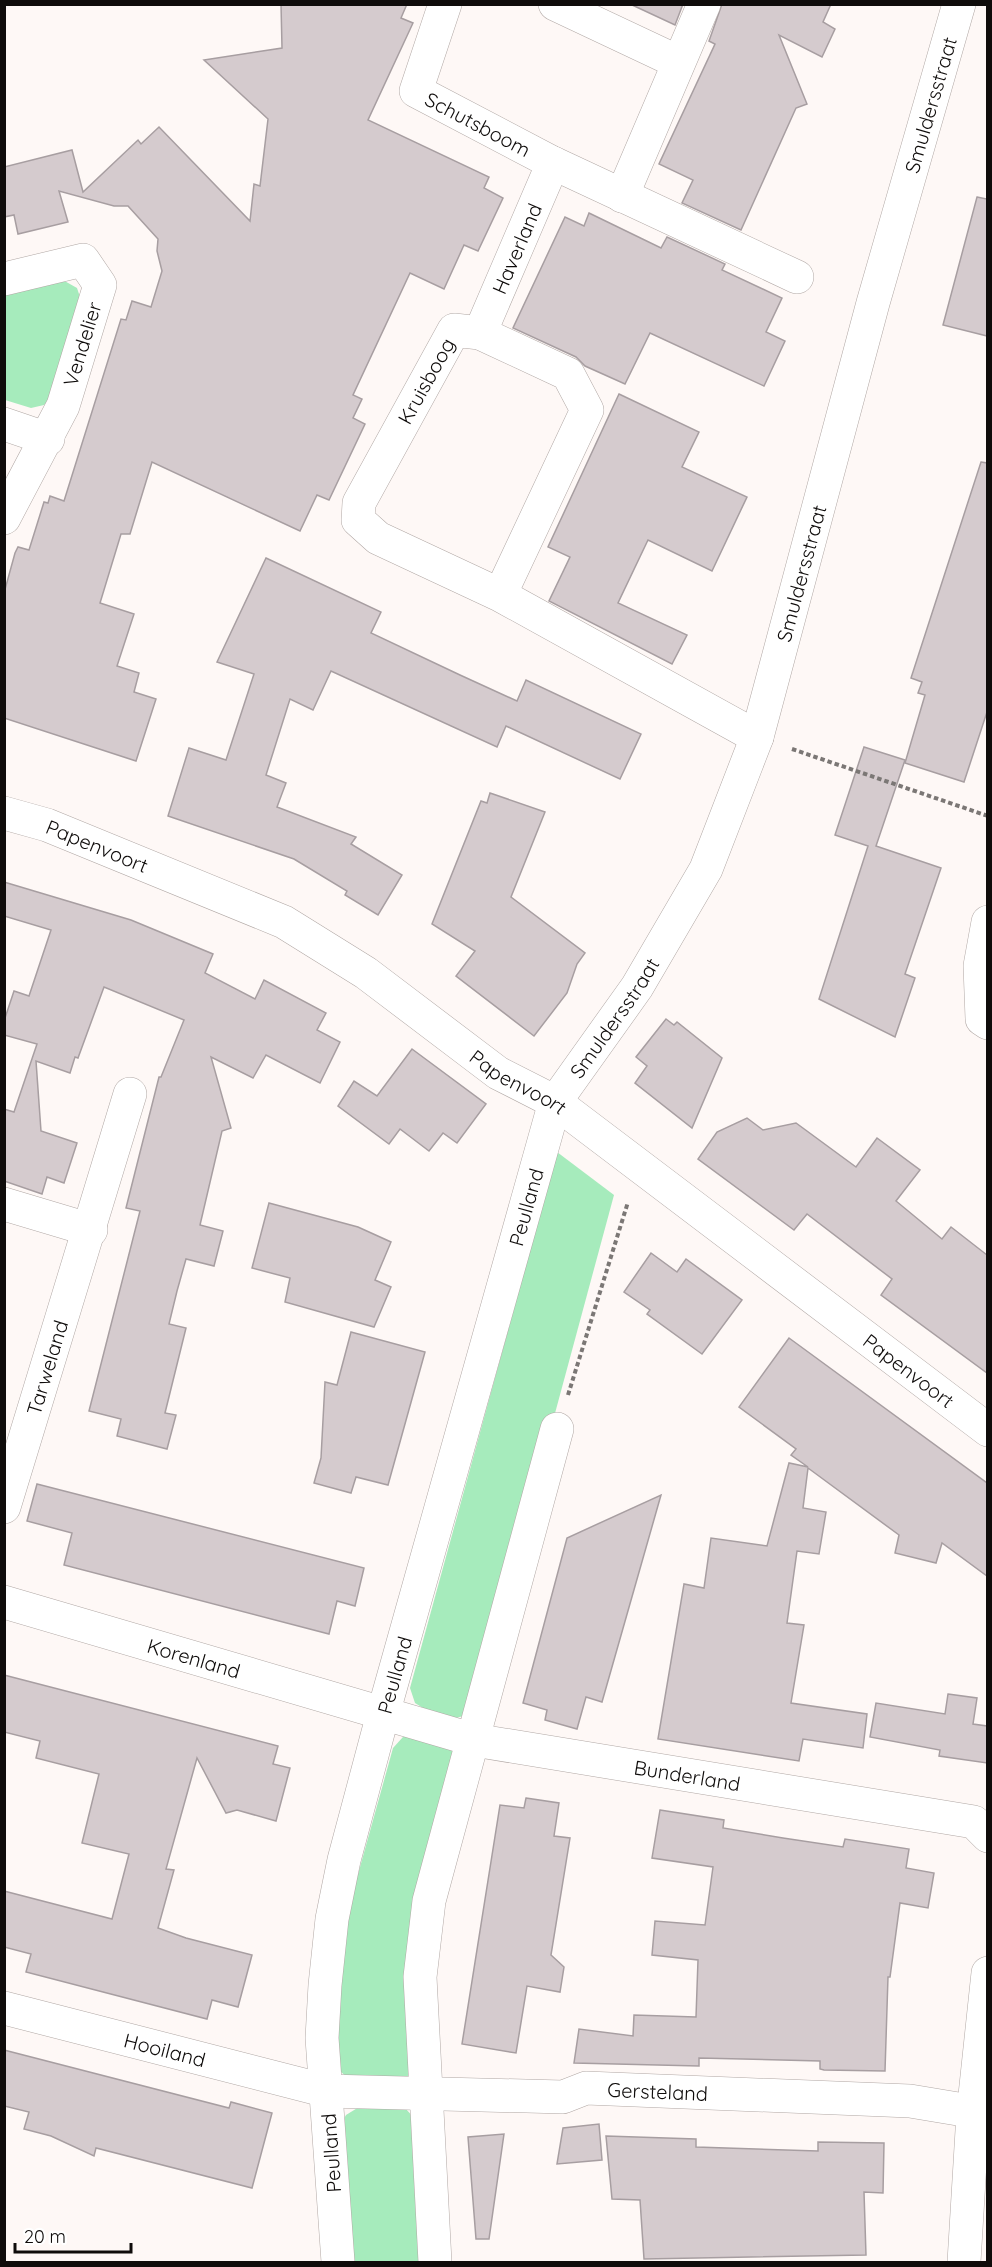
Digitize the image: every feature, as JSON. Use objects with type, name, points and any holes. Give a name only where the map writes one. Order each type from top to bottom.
[{"type":"street","name":"Schutsboom","points":[[445,4],[416,91],[553,163],[797,277]]},
{"type":"street","points":[[555,4],[678,62]]},
{"type":"street","points":[[622,196],[704,4]]},
{"type":"street","name":"Smuldersstraat","points":[[555,1102],[637,987],[706,869],[757,737],[873,303],[959,4]]},
{"type":"street","name":"Haverland","points":[[480,333],[553,163]]},
{"type":"street","name":"Vendelier","points":[[4,279],[83,260],[100,285],[63,406],[48,439],[4,518]]},
{"type":"street","name":"Kruisboog","points":[[500,596],[587,410],[568,374],[480,333],[453,330],[359,503],[358,520],[378,538],[500,596],[757,737]]},
{"type":"street","points":[[4,424],[48,439]]},
{"type":"street","name":"Papenvoort","points":[[4,813],[47,825],[284,922],[366,973],[498,1073],[555,1102],[987,1430]]},
{"type":"street","points":[[985,1021],[980,966],[987,922]]},
{"type":"street","name":"Tarweland","points":[[4,1507],[91,1230],[130,1094]]},
{"type":"street","name":"Peulland","points":[[338,2262],[322,2038],[332,1919],[344,1860],[383,1714],[555,1102]]},
{"type":"street","points":[[4,1204],[91,1230]]},
{"type":"street","points":[[435,2262],[424,2093],[420,1977],[422,1943],[429,1901],[557,1429]]},
{"type":"street","name":"Korenland","points":[[4,1602],[383,1714]]},
{"type":"street","name":"Bunderland","points":[[383,1714],[474,1740],[974,1822],[987,1836]]},
{"type":"street","points":[[964,2262],[980,2114],[987,1973]]},
{"type":"street","name":"Hooiland","points":[[4,2008],[327,2091]]},
{"type":"street","name":"Gersteland","points":[[327,2091],[562,2097],[586,2088],[910,2101],[980,2114]]},
{"type":"path","points":[[757,737],[987,816]]},
{"type":"path","points":[[557,1429],[599,1302],[639,1164]]},
{"type":"green space","points":[[61,279],[77,288],[82,303],[55,393],[44,405],[31,408],[5,400],[5,294]]},
{"type":"green space","points":[[557,1152],[614,1195],[474,1713],[456,1718],[423,1708],[415,1703],[410,1688]]},
{"type":"green space","points":[[413,1734],[450,1744],[458,1759],[412,2069],[404,2082],[348,2078],[341,2072],[335,2046],[344,1941],[352,1896],[393,1748],[403,1737]]},
{"type":"green space","points":[[359,2107],[404,2107],[417,2121],[428,2262],[353,2262],[341,2124],[346,2115]]},
{"type":"building","points":[[281,4],[407,4],[401,18],[413,23],[368,120],[489,177],[484,188],[503,198],[478,251],[464,245],[444,289],[410,273],[353,395],[362,399],[353,418],[365,424],[329,500],[317,495],[300,531],[152,462],[130,534],[121,534],[100,603],[134,614],[117,666],[139,673],[134,692],[156,699],[136,761],[4,718],[4,593],[15,553],[18,547],[29,550],[44,502],[48,503],[50,496],[64,501],[121,319],[126,320],[132,301],[151,307],[162,271],[157,251],[158,239],[128,206],[114,206],[59,191],[68,222],[18,234],[14,215],[4,217],[4,167],[72,150],[83,192],[138,140],[141,144],[159,127],[250,221],[254,184],[260,186],[268,119],[204,60],[282,48]]},
{"type":"building","points":[[630,4],[683,4],[675,25]]},
{"type":"building","points":[[722,4],[831,4],[823,22],[835,29],[822,57],[779,35],[807,104],[796,108],[741,230],[682,203],[693,180],[659,164],[715,44],[709,41]]},
{"type":"building","points":[[977,197],[987,199],[987,336],[943,325]]},
{"type":"building","points":[[589,213],[661,248],[667,237],[725,264],[722,270],[782,298],[766,332],[785,341],[764,386],[650,333],[625,384],[585,366],[576,357],[513,328],[565,217],[584,226]]},
{"type":"building","points":[[619,394],[699,432],[682,467],[747,497],[712,571],[648,540],[618,603],[687,635],[672,664],[549,601],[570,557],[548,547]]},
{"type":"building","points":[[981,462],[987,463],[987,712],[964,782],[905,763],[925,695],[918,693],[922,682],[911,678]]},
{"type":"building","points":[[266,558],[381,612],[371,633],[460,675],[517,701],[526,680],[641,734],[620,779],[506,726],[497,747],[331,671],[313,710],[290,699],[266,775],[286,783],[277,807],[356,837],[351,844],[402,875],[378,915],[345,895],[347,891],[294,859],[168,816],[189,748],[226,760],[254,674],[217,662]]},
{"type":"building","points":[[864,747],[905,760],[876,846],[941,868],[905,974],[915,978],[895,1037],[819,999],[868,846],[835,835]]},
{"type":"building","points":[[490,793],[545,812],[511,897],[585,953],[577,964],[567,993],[534,1036],[456,976],[475,951],[432,924],[481,801],[487,803]]},
{"type":"building","points":[[4,882],[131,920],[213,954],[205,973],[255,999],[264,980],[326,1013],[317,1030],[340,1042],[320,1083],[266,1055],[253,1078],[211,1057],[231,1128],[222,1131],[200,1225],[223,1231],[214,1266],[186,1259],[177,1291],[169,1324],[186,1328],[165,1413],[176,1415],[167,1449],[117,1436],[121,1419],[89,1411],[140,1211],[126,1208],[159,1077],[161,1077],[184,1020],[104,987],[78,1058],[75,1057],[70,1073],[36,1061],[41,1131],[77,1143],[64,1183],[47,1177],[42,1194],[4,1181],[4,1109],[14,1112],[37,1044],[4,1035],[4,1021],[14,991],[29,996],[51,930],[4,916]]},
{"type":"building","points":[[666,1019],[674,1025],[677,1022],[722,1058],[692,1128],[635,1083],[647,1066],[636,1057]]},
{"type":"building","points":[[412,1049],[486,1104],[457,1143],[443,1133],[429,1151],[400,1129],[389,1144],[338,1106],[354,1081],[377,1096]]},
{"type":"building","points":[[747,1118],[763,1130],[796,1123],[856,1167],[877,1138],[920,1170],[896,1201],[942,1239],[951,1227],[987,1255],[987,1373],[881,1295],[892,1279],[807,1214],[794,1230],[698,1159],[717,1132]]},
{"type":"building","points":[[269,1203],[358,1227],[391,1242],[375,1280],[391,1287],[374,1327],[285,1302],[290,1278],[252,1268]]},
{"type":"building","points":[[651,1253],[677,1272],[686,1259],[742,1300],[702,1354],[647,1314],[650,1310],[624,1292]]},
{"type":"building","points":[[351,1332],[425,1352],[388,1485],[356,1477],[351,1493],[314,1483],[321,1458],[325,1382],[337,1385]]},
{"type":"building","points":[[789,1338],[987,1483],[987,1576],[942,1543],[936,1563],[895,1553],[899,1535],[808,1468],[803,1508],[826,1512],[819,1554],[797,1551],[787,1623],[804,1625],[791,1703],[867,1714],[863,1748],[803,1739],[799,1761],[658,1739],[684,1584],[704,1588],[711,1538],[767,1546],[789,1463],[808,1467],[791,1455],[796,1449],[739,1407]]},
{"type":"building","points":[[37,1484],[364,1568],[355,1606],[337,1601],[329,1634],[64,1565],[72,1533],[27,1521]]},
{"type":"building","points":[[661,1495],[602,1702],[586,1697],[577,1729],[545,1720],[547,1710],[523,1703],[567,1538]]},
{"type":"building","points":[[4,1675],[278,1746],[273,1764],[290,1768],[276,1821],[237,1810],[226,1813],[197,1758],[166,1869],[174,1870],[158,1928],[186,1938],[252,1955],[238,2007],[212,2000],[207,2019],[26,1972],[31,1954],[4,1947],[4,1891],[112,1919],[129,1854],[82,1843],[99,1774],[36,1758],[40,1741],[4,1732]]},
{"type":"building","points":[[948,1694],[977,1698],[973,1724],[987,1726],[987,1763],[939,1756],[940,1750],[870,1737],[876,1703],[945,1714]]},
{"type":"building","points":[[526,1798],[559,1803],[554,1836],[570,1838],[551,1955],[564,1967],[560,1992],[527,1986],[516,2053],[462,2044],[500,1805],[524,1808]]},
{"type":"building","points":[[660,1810],[724,1820],[723,1828],[783,1838],[843,1847],[845,1839],[909,1849],[906,1868],[934,1873],[928,1908],[900,1903],[890,1977],[888,1977],[885,2071],[824,2070],[820,2069],[820,2061],[699,2058],[699,2066],[574,2063],[579,2029],[633,2036],[634,2015],[696,2017],[698,1960],[652,1955],[655,1921],[705,1925],[713,1867],[652,1858]]},
{"type":"building","points":[[4,2050],[229,2108],[231,2102],[272,2113],[252,2188],[96,2148],[94,2156],[51,2136],[24,2129],[29,2112],[4,2106]]},
{"type":"building","points":[[599,2124],[602,2160],[557,2164],[563,2128]]},
{"type":"building","points":[[504,2134],[489,2239],[476,2239],[468,2137]]},
{"type":"building","points":[[606,2136],[696,2139],[696,2147],[818,2151],[818,2142],[884,2143],[883,2193],[864,2192],[866,2255],[644,2259],[640,2200],[612,2199]]}]
